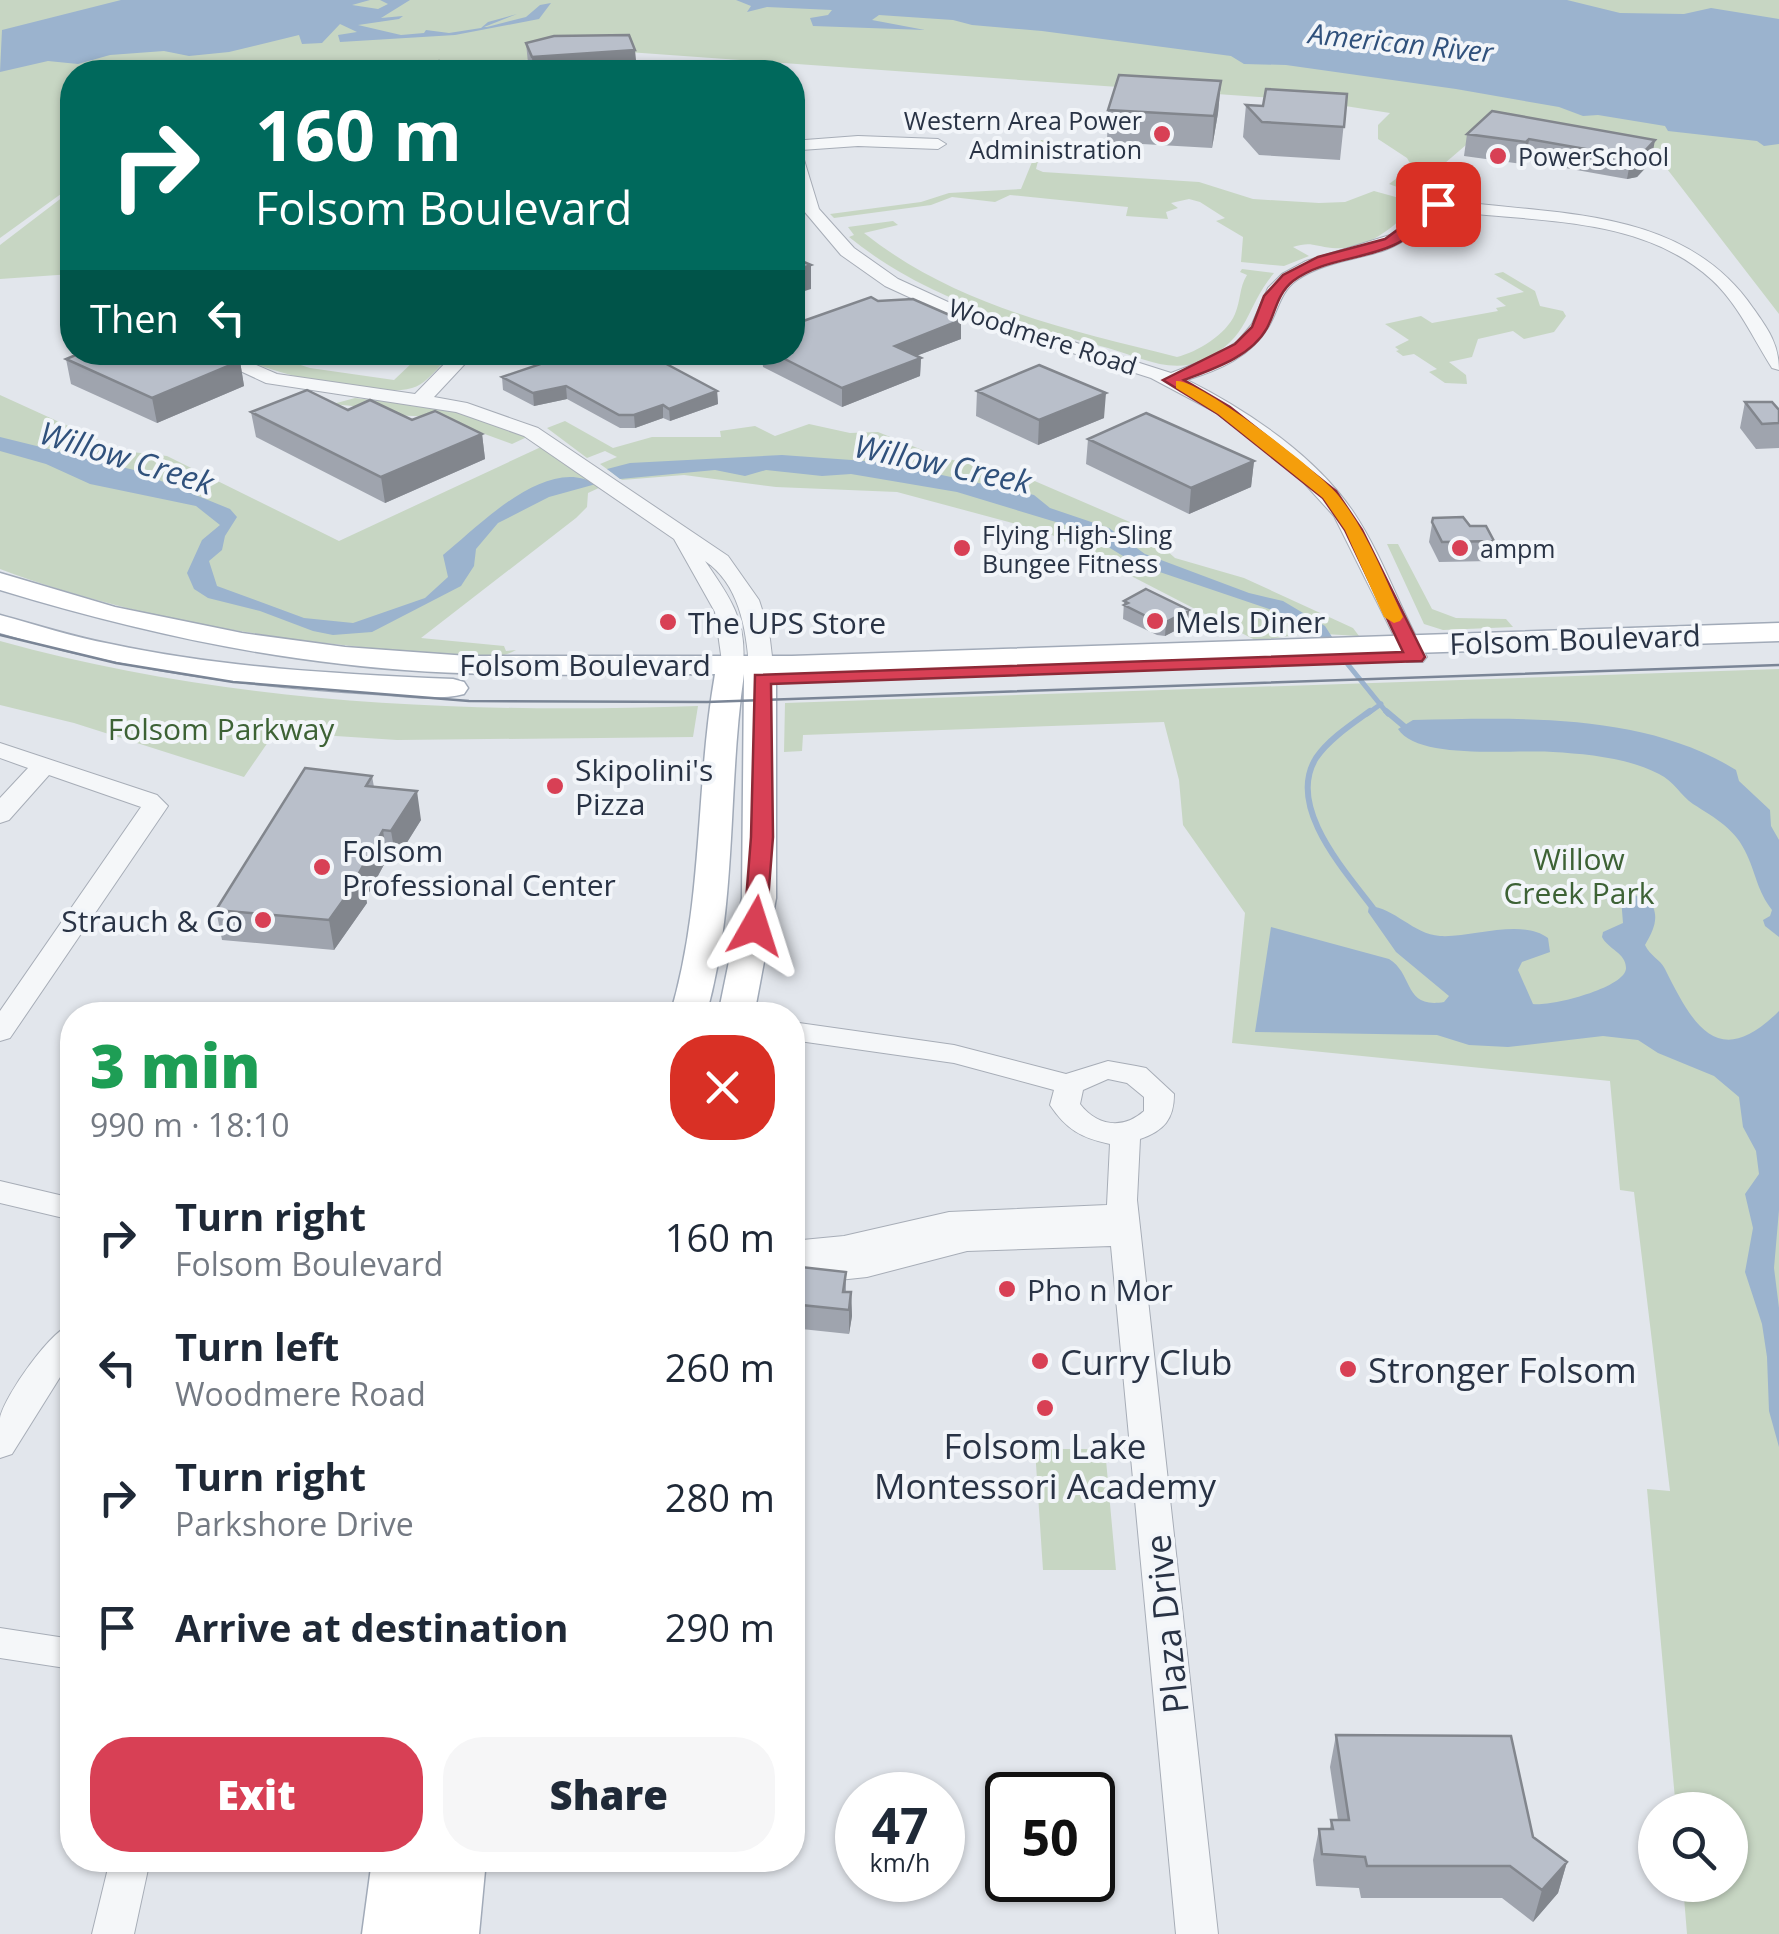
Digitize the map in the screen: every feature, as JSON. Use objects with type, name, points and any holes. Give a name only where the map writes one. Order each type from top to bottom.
[{"type":"main road","name":"Folsom Boulevard","points":[[0,581],[172,630],[298,651],[468,665],[745,672]]},
{"type":"main road","name":"Folsom Boulevard","points":[[0,624],[145,660],[278,680],[457,688],[745,672],[1320,654],[1779,650]]},
{"type":"main road","name":"Folsom Boulevard","points":[[1395,652],[1779,632]]},
{"type":"main road","points":[[691,1002],[715,880],[720,736],[745,672]]},
{"type":"main road","points":[[739,1002],[759,898],[745,672]]},
{"type":"main road","points":[[700,969],[720,984],[718,1002]]},
{"type":"main road","points":[[388,1934],[396,1872]]},
{"type":"main road","points":[[424,1934],[426,1872]]},
{"type":"main road","points":[[453,1934],[461,1872]]},
{"type":"street","points":[[805,145],[938,144]]},
{"type":"street","name":"Woodmere Road","points":[[805,198],[824,226],[870,266],[950,308],[1171,380],[1224,410],[1330,495],[1354,530],[1395,652]]},
{"type":"street","points":[[1171,380],[1212,364],[1240,347],[1259,328],[1271,296],[1288,278],[1324,260],[1390,242],[1438,204],[1584,221],[1678,249],[1721,279],[1762,332],[1779,364]]},
{"type":"street","points":[[235,365],[291,384],[460,407],[512,423],[589,470],[682,535],[688,551],[725,602],[745,672]]},
{"type":"street","points":[[420,400],[454,365]]},
{"type":"street","points":[[0,750],[148,800],[155,809],[0,1032]]},
{"type":"street","points":[[0,815],[44,766]]},
{"type":"street","points":[[805,1033],[954,1054],[1070,1085],[1093,1072],[1108,1070],[1136,1075],[1159,1094],[1159,1114],[1152,1124],[1125,1134],[1109,1134],[1080,1124],[1065,1105],[1070,1085]]},
{"type":"street","name":"Plaza Drive","points":[[1125,1134],[1125,1225],[1198,1934]]},
{"type":"street","points":[[2,1194],[60,1206]]},
{"type":"street","points":[[805,1250],[844,1246],[950,1222],[1125,1225]]},
{"type":"street","points":[[805,1273],[867,1266],[968,1240],[1125,1225]]},
{"type":"street","points":[[0,1445],[60,1356]]},
{"type":"street","points":[[0,1644],[60,1652]]},
{"type":"street","points":[[113,1934],[127,1872]]},
{"type":"green space","points":[[0,0],[1779,0],[1779,314],[1654,152],[1487,127],[1424,181],[1430,183],[1416,194],[1389,184],[1412,167],[1407,158],[1378,139],[1378,125],[1390,113],[1326,103],[1326,99],[805,65],[805,60],[740,60],[600,50],[525,60],[60,60],[60,195],[0,238]]},
{"type":"green space","points":[[1041,140],[1054,142],[1045,143],[1041,154],[1048,157],[1039,157],[1036,169],[1043,172],[1199,182],[1253,199],[1319,203],[1345,202],[1374,191],[1413,206],[1407,207],[1411,210],[1394,225],[1366,243],[1344,248],[1308,244],[1293,247],[1309,256],[1284,266],[1241,262],[1243,237],[1216,221],[1225,218],[1189,199],[1171,203],[1178,208],[1166,212],[1168,219],[1126,216],[1128,207],[1010,195],[995,202],[952,197],[931,205],[834,218],[830,214],[921,202],[949,193],[1021,189]]},
{"type":"green space","points":[[60,199],[60,275],[0,279],[0,245]]},
{"type":"green space","points":[[893,221],[898,225],[864,233],[936,279],[1053,325],[1177,357],[1210,342],[1231,322],[1247,275],[1240,272],[1242,269],[1274,273],[1231,341],[1204,360],[1168,365],[972,306],[908,277],[849,237],[854,235],[848,227]]},
{"type":"green space","points":[[1503,272],[1535,291],[1540,306],[1563,311],[1566,316],[1554,332],[1524,339],[1513,331],[1478,339],[1472,357],[1449,362],[1466,375],[1467,384],[1445,383],[1429,372],[1437,369],[1414,354],[1403,356],[1396,351],[1399,350],[1395,347],[1409,340],[1385,324],[1421,316],[1432,323],[1498,311],[1496,308],[1506,306],[1496,298],[1524,292],[1494,274]]},
{"type":"green space","points":[[261,365],[301,365],[394,380],[410,365],[441,365],[416,386],[394,390],[346,387]]},
{"type":"green space","points":[[0,395],[123,451],[167,456],[339,541],[541,447],[603,486],[588,493],[587,507],[576,518],[421,638],[516,650],[476,657],[270,636],[104,602],[0,569]]},
{"type":"green space","points":[[355,398],[455,410],[527,437],[512,444],[438,417],[389,415],[391,410],[333,404]]},
{"type":"green space","points":[[565,421],[613,448],[652,437],[721,437],[720,431],[755,426],[775,436],[809,424],[850,433],[878,432],[937,456],[1030,479],[1139,526],[1175,558],[1244,578],[1353,628],[1359,636],[1307,633],[1257,641],[1046,532],[897,492],[776,487],[684,475],[622,480],[600,464],[617,457],[605,451],[587,458],[547,428]]},
{"type":"green space","points":[[1387,544],[1398,544],[1432,609],[1456,618],[1506,619],[1513,627],[1443,630],[1424,624]]},
{"type":"green space","name":"Folsom Parkway","points":[[0,641],[172,679],[346,700],[521,708],[698,706],[693,737],[397,740],[275,732],[244,777],[74,723],[0,705]]},
{"type":"green space","name":"Willow Creek Park","points":[[1779,669],[1779,1934],[1687,1934],[1684,1902],[1748,1902],[1748,1792],[1674,1792],[1647,1489],[1670,1491],[1634,1192],[1620,1190],[1610,1081],[1232,1043],[1245,913],[1183,825],[1179,780],[1164,722],[803,735],[802,751],[784,752],[785,703]]},
{"type":"green space","points":[[1035,1449],[1105,1449],[1116,1570],[1043,1570]]},
{"type":"water","points":[[121,0],[370,0],[352,5],[378,9],[388,4],[380,0],[410,0],[381,18],[403,16],[399,19],[358,25],[401,35],[426,30],[449,33],[481,28],[488,22],[517,14],[484,27],[526,17],[540,5],[551,3],[539,19],[455,35],[340,42],[338,35],[357,32],[340,24],[322,43],[302,44],[299,35],[229,52],[110,55],[92,60],[48,61],[0,72],[2,30]]},
{"type":"water","name":"American River","points":[[736,0],[1567,0],[1620,13],[1684,14],[1711,8],[1779,19],[1779,144],[1764,146],[1757,141],[1668,131],[1665,126],[1583,116],[1559,107],[1456,89],[1286,65],[1244,64],[1231,56],[953,20],[879,15],[872,20],[925,30],[813,26],[810,18],[828,15],[832,10],[767,7],[747,12],[751,6]]},
{"type":"water","points":[[0,437],[134,470],[230,509],[237,517],[225,536],[222,550],[209,561],[217,586],[304,618],[353,623],[425,598],[448,577],[443,555],[514,498],[556,478],[577,477],[596,484],[549,497],[498,523],[476,549],[474,566],[461,586],[372,632],[333,635],[208,598],[194,589],[187,573],[202,540],[220,525],[196,506],[90,484],[46,464],[0,451]]},
{"type":"water","points":[[782,455],[921,465],[937,474],[1034,495],[1050,508],[1109,528],[1145,554],[1249,593],[1283,601],[1325,626],[1334,640],[1321,640],[1290,616],[1136,564],[1079,529],[957,492],[851,474],[822,476],[766,470],[745,476],[715,470],[620,479],[607,469],[630,463]]},
{"type":"water","points":[[1413,720],[1537,720],[1621,728],[1700,751],[1736,770],[1739,781],[1770,810],[1771,826],[1779,840],[1779,937],[1765,926],[1763,920],[1772,910],[1737,838],[1664,777],[1635,764],[1594,756],[1426,746],[1398,729]]},
{"type":"water","points":[[1647,897],[1651,903],[1655,921],[1645,945],[1663,966],[1686,1008],[1710,1034],[1724,1039],[1739,1038],[1758,1029],[1779,1011],[1779,1210],[1774,1268],[1779,1308],[1779,1447],[1769,1411],[1762,1324],[1745,1272],[1753,1228],[1745,1194],[1759,1174],[1756,1151],[1743,1127],[1739,1097],[1714,1076],[1658,1053],[1638,1040],[1603,1036],[1508,1047],[1469,1045],[1437,1035],[1255,1032],[1271,927],[1389,959],[1415,995],[1431,1003],[1444,1002],[1449,996],[1396,952],[1368,912],[1369,906],[1440,936],[1510,929],[1537,932],[1548,938],[1550,952],[1522,962],[1518,970],[1533,1004],[1542,1004],[1585,995],[1623,975],[1623,959],[1602,937],[1603,932],[1623,923],[1621,898]]},
{"type":"building","points":[[629,35],[635,50],[532,57],[526,43],[554,36]]},
{"type":"building","points":[[1119,75],[1221,81],[1214,116],[1108,110]]},
{"type":"building","points":[[1266,89],[1347,94],[1344,127],[1262,122],[1246,105],[1263,106]]},
{"type":"building","points":[[1492,111],[1655,140],[1641,155],[1631,157],[1529,139],[1526,142],[1467,134]]},
{"type":"building","points":[[871,297],[878,301],[913,299],[961,320],[895,346],[921,358],[842,388],[797,365],[805,365],[805,320]]},
{"type":"building","points":[[79,365],[230,365],[152,398]]},
{"type":"building","points":[[537,365],[668,365],[717,391],[669,409],[663,405],[634,415],[619,415],[566,386],[533,393],[502,377]]},
{"type":"building","points":[[1039,365],[1106,393],[1039,420],[977,391]]},
{"type":"building","points":[[307,390],[348,410],[370,400],[412,420],[435,411],[482,434],[381,477],[251,412]]},
{"type":"building","points":[[1745,402],[1772,402],[1779,410],[1779,423],[1762,424]]},
{"type":"building","points":[[1146,413],[1254,461],[1191,488],[1088,439]]},
{"type":"building","points":[[1463,517],[1470,526],[1486,526],[1494,541],[1442,542],[1433,518]]},
{"type":"building","points":[[1146,589],[1189,610],[1158,622],[1124,605],[1128,603],[1124,601]]},
{"type":"building","name":"Folsom Professional Center","points":[[305,768],[372,776],[366,786],[417,791],[391,831],[383,830],[359,873],[362,874],[329,920],[216,910]]},
{"type":"building","points":[[805,1267],[846,1272],[843,1292],[851,1292],[849,1310],[805,1305]]},
{"type":"building","points":[[1336,1735],[1511,1736],[1533,1837],[1567,1862],[1542,1890],[1510,1866],[1367,1866],[1365,1857],[1322,1854],[1319,1829],[1333,1829],[1331,1820],[1349,1820]]},
{"type":"waterway","name":"Willow Creek","points":[[1337,651],[1380,704]]},
{"type":"waterway","points":[[1367,714],[1380,704]]},
{"type":"waterway","name":"Willow Creek","points":[[1380,704],[1388,714]]},
{"type":"waterway","points":[[1370,711],[1334,738],[1316,758],[1309,777],[1308,798],[1324,840],[1376,912]]},
{"type":"waterway","name":"Willow Creek","points":[[1386,711],[1405,727]]},
{"type":"tram line","points":[[0,635],[116,663],[233,682],[469,701],[707,702],[1779,665]]},
{"type":"slow traffic","points":[[1182,385],[1224,410],[1330,495],[1354,530],[1394,617]]},
{"type":"place","name":"Western Area Power Administration","points":[[1162,134]]},
{"type":"place","name":"PowerSchool","points":[[1498,156]]},
{"type":"place","name":"Flying High-Sling Bungee Fitness","points":[[962,548]]},
{"type":"place","name":"ampm","points":[[1460,548]]},
{"type":"place","name":"Mels Diner","points":[[1155,621]]},
{"type":"place","name":"The UPS Store","points":[[668,622]]},
{"type":"place","name":"Skipolini's Pizza","points":[[555,786]]},
{"type":"place","name":"Folsom Professional Center","points":[[322,867]]},
{"type":"place","name":"Strauch & Co","points":[[263,920]]},
{"type":"place","name":"Pho n Mor","points":[[1007,1289]]},
{"type":"place","name":"Curry Club","points":[[1040,1361]]},
{"type":"place","name":"Stronger Folsom","points":[[1348,1369]]},
{"type":"place","name":"Folsom Lake Montessori Academy","points":[[1045,1408]]},
{"type":"route","points":[[755,926],[762,837],[762,679],[1416,657],[1354,530],[1330,495],[1224,410],[1171,380],[1228,356],[1251,338],[1264,318],[1271,296],[1298,271],[1390,242],[1405,234],[1438,204]]}]
